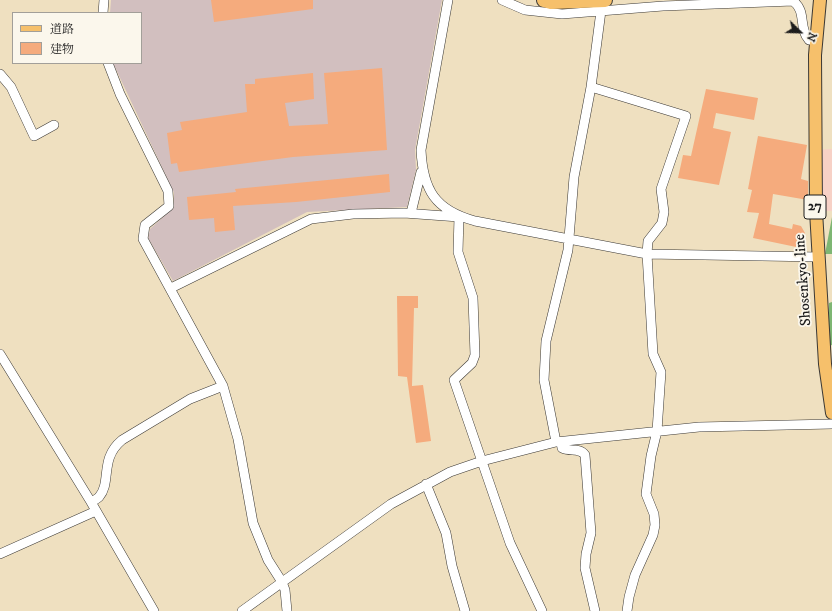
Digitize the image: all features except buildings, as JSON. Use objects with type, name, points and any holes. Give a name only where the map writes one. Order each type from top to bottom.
[{"type":"highway","points":[[544,0],[551,2],[603,6]]},
{"type":"main road","name":"Shosenkyo-line","points":[[820,0],[816,40],[814,150],[818,258],[825,364],[832,413]]},
{"type":"street","points":[[103,12],[104,0]]},
{"type":"street","points":[[448,0],[421,150],[422,170],[427,188],[441,205],[458,217]]},
{"type":"street","points":[[502,0],[525,10],[562,14],[603,6],[663,6],[793,1],[801,10],[804,35],[809,40],[816,40]]},
{"type":"street","points":[[595,611],[585,568],[586,554],[591,533],[585,455],[580,450],[566,450],[562,448],[559,442],[544,380],[544,366],[546,341],[568,250],[574,177],[591,87],[603,6]]},
{"type":"street","points":[[108,64],[120,94],[168,191],[168,206],[145,225],[143,239],[223,386],[238,439],[253,523],[268,560],[286,590],[287,611]]},
{"type":"street","points":[[0,74],[11,87],[34,136],[54,125]]},
{"type":"street","points":[[591,87],[686,116],[662,189],[664,212],[662,223],[648,241],[647,254],[653,354],[661,372],[657,431],[651,456],[646,494],[654,514],[656,524],[647,551],[636,575],[629,597],[627,611]]},
{"type":"street","points":[[411,213],[422,170]]},
{"type":"street","points":[[171,288],[311,219],[353,214],[411,213],[458,217],[568,240],[647,254],[818,258]]},
{"type":"street","points":[[458,217],[458,252],[472,298],[475,355],[472,363],[454,380],[510,542],[542,611]]},
{"type":"street","points":[[0,354],[91,502],[154,611]]},
{"type":"street","points":[[91,502],[99,497],[105,482],[106,464],[114,446],[190,399],[223,386]]},
{"type":"street","points":[[242,611],[371,517],[426,484],[450,472],[482,461],[559,442],[657,431],[699,427],[832,424]]},
{"type":"street","points":[[426,484],[446,533],[452,566],[465,611]]},
{"type":"street","points":[[0,554],[96,512]]},
{"type":"shaded area","points":[[111,0],[442,0],[415,150],[416,170],[407,207],[307,212],[173,281],[148,238],[150,229],[174,207],[174,193],[113,64],[142,64],[142,12],[110,12]]},
{"type":"shaded area","points":[[832,149],[832,211],[816,211],[814,150]]},
{"type":"green space","points":[[832,217],[832,254],[825,254]]},
{"type":"green space","points":[[832,302],[832,345],[829,346],[829,303]]}]
